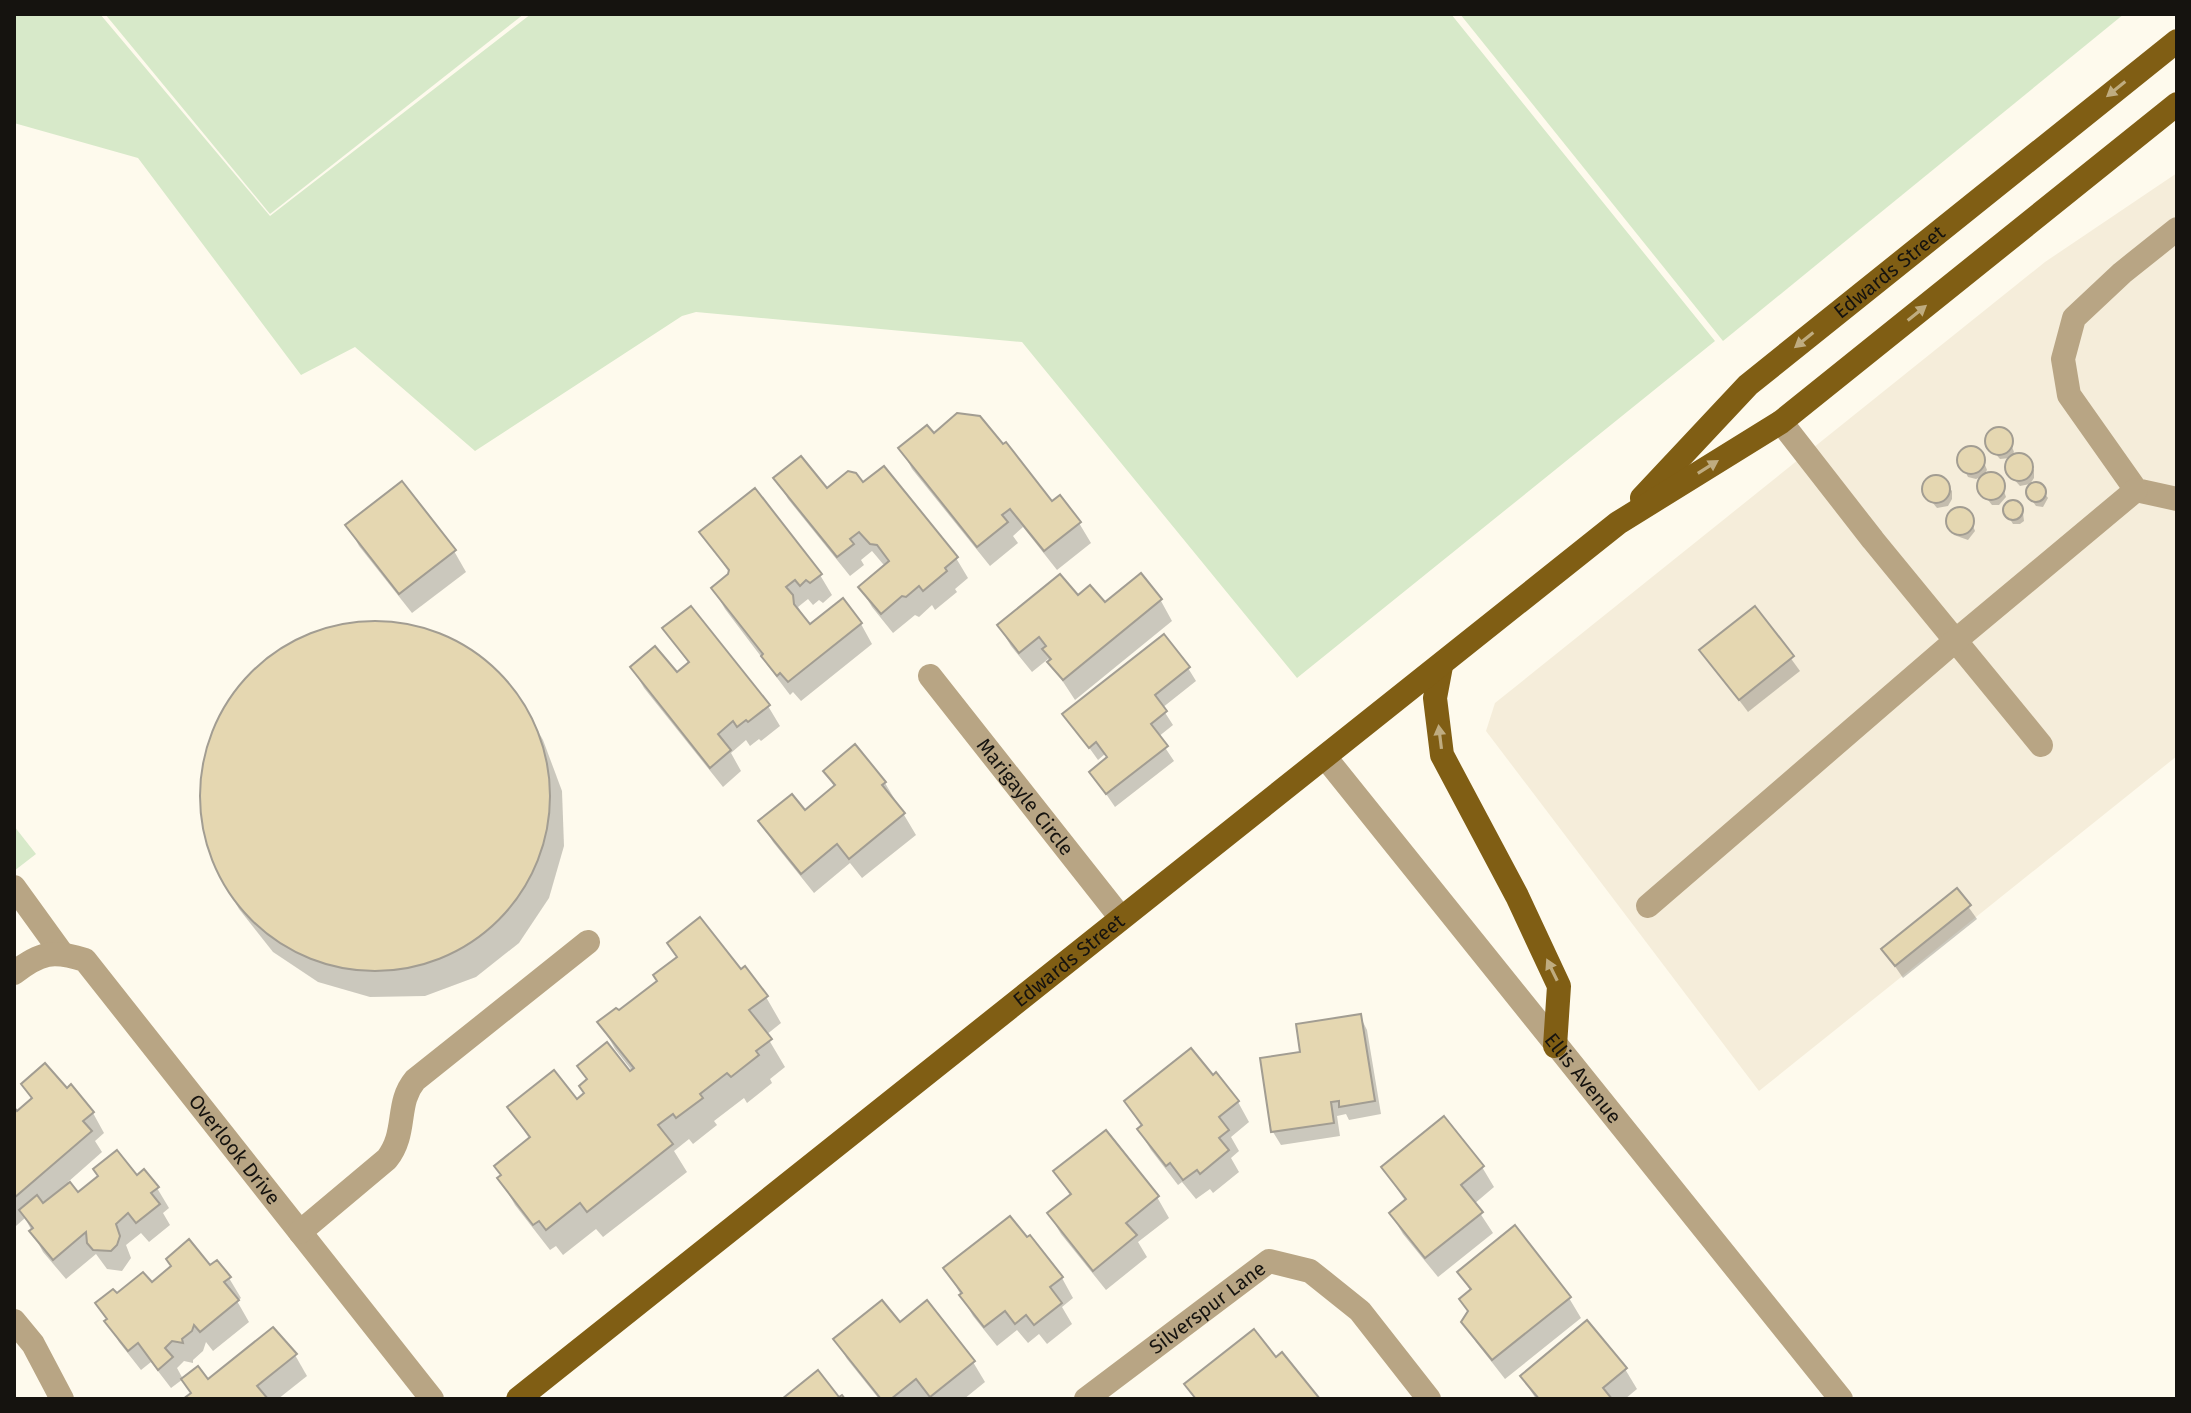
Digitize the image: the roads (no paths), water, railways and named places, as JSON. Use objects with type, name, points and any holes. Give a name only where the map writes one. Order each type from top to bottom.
[{"type":"main road","name":"Edwards Street","points":[[1618,523],[1748,385],[2177,41]]},
{"type":"main road","name":"Edwards Street","points":[[518,1399],[1618,523],[1781,422],[2177,104]]},
{"type":"main road","points":[[1441,666],[1435,698],[1442,755],[1460,794],[1517,896],[1559,986],[1555,1046]]},
{"type":"street","points":[[2177,229],[2122,273],[2074,318],[2063,359],[2069,395],[2136,490],[2177,499]]},
{"type":"street","points":[[1781,422],[2041,745]]},
{"type":"street","points":[[1648,906],[1955,641],[2136,490]]},
{"type":"street","name":"Marigayle Circle","points":[[930,676],[1121,918]]},
{"type":"street","name":"Ellis Avenue","points":[[1325,757],[1841,1399]]},
{"type":"street","points":[[14,887],[61,952],[34,957],[14,973]]},
{"type":"street","points":[[300,1232],[387,1159],[401,1134],[405,1095],[415,1080],[588,942]]},
{"type":"street","name":"Overlook Drive","points":[[61,952],[85,960],[432,1399]]},
{"type":"street","name":"Silverspur Lane","points":[[1086,1399],[1269,1261],[1310,1271],[1360,1311],[1429,1399]]},
{"type":"street","points":[[14,1321],[33,1344],[62,1399]]}]
